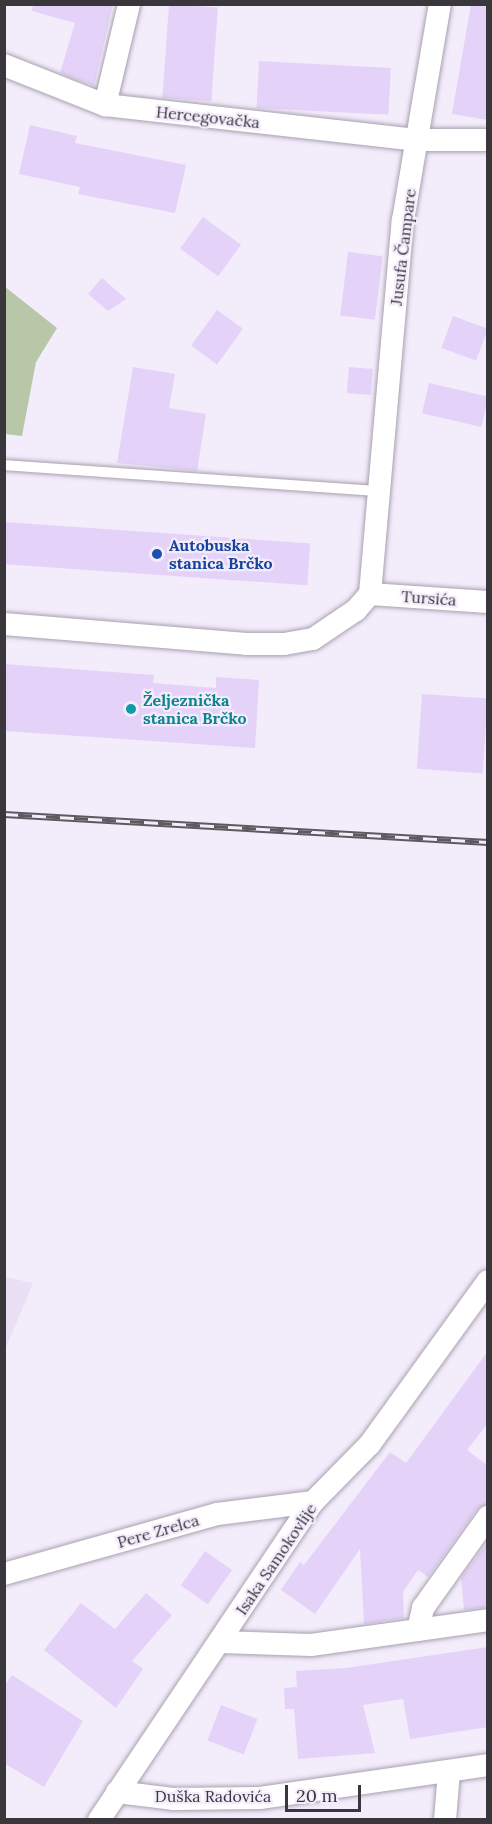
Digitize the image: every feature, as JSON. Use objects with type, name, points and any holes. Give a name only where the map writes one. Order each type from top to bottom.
[{"type":"street","points":[[105,105],[129,4]]},
{"type":"street","name":"Jusufa Čampare","points":[[370,594],[403,220],[440,4]]},
{"type":"street","name":"Hercegovačka","points":[[4,65],[105,105],[418,140],[488,140]]},
{"type":"street","points":[[4,624],[246,644],[284,644],[313,639],[356,610],[370,594]]},
{"type":"street","name":"Tursića","points":[[370,594],[488,602]]},
{"type":"street","name":"Isaka Samokovlije","points":[[99,1820],[314,1502],[370,1444],[488,1281]]},
{"type":"street","name":"Pere Zrelca","points":[[4,1574],[217,1514],[314,1502]]},
{"type":"street","points":[[418,1630],[423,1608],[488,1517]]},
{"type":"street","points":[[220,1642],[311,1645],[488,1620]]},
{"type":"street","name":"Duška Radovića","points":[[117,1792],[173,1799],[260,1798],[488,1765]]},
{"type":"street","points":[[445,1820],[449,1771]]},
{"type":"lane","points":[[4,465],[379,491]]},
{"type":"shaded area","points":[[4,1277],[33,1283],[5,1350]]},
{"type":"green space","points":[[4,286],[57,328],[36,362],[22,436],[5,434]]},
{"type":"building","points":[[33,4],[113,4],[94,86],[60,73],[75,23],[32,11]]},
{"type":"building","points":[[169,4],[218,7],[211,101],[162,98]]},
{"type":"building","points":[[471,4],[488,4],[488,120],[452,114]]},
{"type":"building","points":[[259,61],[391,68],[388,115],[257,108]]},
{"type":"building","points":[[30,125],[77,136],[75,143],[186,165],[175,213],[78,194],[80,187],[19,174]]},
{"type":"building","points":[[203,217],[241,245],[218,276],[180,249]]},
{"type":"building","points":[[348,252],[383,256],[375,320],[340,316]]},
{"type":"building","points":[[102,278],[126,299],[108,311],[88,294]]},
{"type":"building","points":[[217,310],[243,329],[217,364],[191,346]]},
{"type":"building","points":[[453,316],[488,329],[476,361],[441,348]]},
{"type":"building","points":[[133,367],[175,374],[169,408],[206,414],[197,471],[117,463]]},
{"type":"building","points":[[349,367],[373,369],[371,395],[347,393]]},
{"type":"building","points":[[429,383],[488,397],[481,427],[422,413]]},
{"type":"building","name":"Autobuska stanica Brčko","points":[[4,522],[310,543],[307,585],[4,564]]},
{"type":"building","name":"Željeznička stanica Brčko","points":[[4,664],[154,675],[153,683],[216,688],[216,677],[259,680],[255,748],[4,731]]},
{"type":"building","points":[[422,694],[488,699],[483,773],[417,769]]},
{"type":"building","points":[[488,1351],[488,1423],[467,1450],[488,1466],[488,1504],[477,1509],[428,1577],[418,1570],[403,1592],[404,1618],[364,1624],[360,1549],[315,1614],[281,1590],[300,1562],[304,1565],[390,1452],[406,1463]]},
{"type":"building","points":[[488,1541],[488,1607],[464,1610],[461,1578]]},
{"type":"building","points":[[205,1551],[232,1570],[208,1604],[181,1585]]},
{"type":"building","points":[[146,1593],[172,1615],[132,1661],[143,1669],[116,1708],[44,1650],[81,1603],[115,1629]]},
{"type":"building","points":[[488,1647],[488,1727],[410,1739],[403,1699],[363,1705],[375,1753],[298,1759],[294,1709],[285,1709],[284,1688],[297,1687],[296,1671],[346,1668]]},
{"type":"building","points":[[12,1675],[83,1721],[44,1787],[4,1763],[4,1686]]},
{"type":"building","points":[[221,1705],[257,1719],[244,1754],[207,1740]]},
{"type":"railway","points":[[4,814],[488,842]]},
{"type":"place","name":"Autobuska stanica Brčko","points":[[157,554]]},
{"type":"place","name":"Željeznička stanica Brčko","points":[[131,709]]}]
